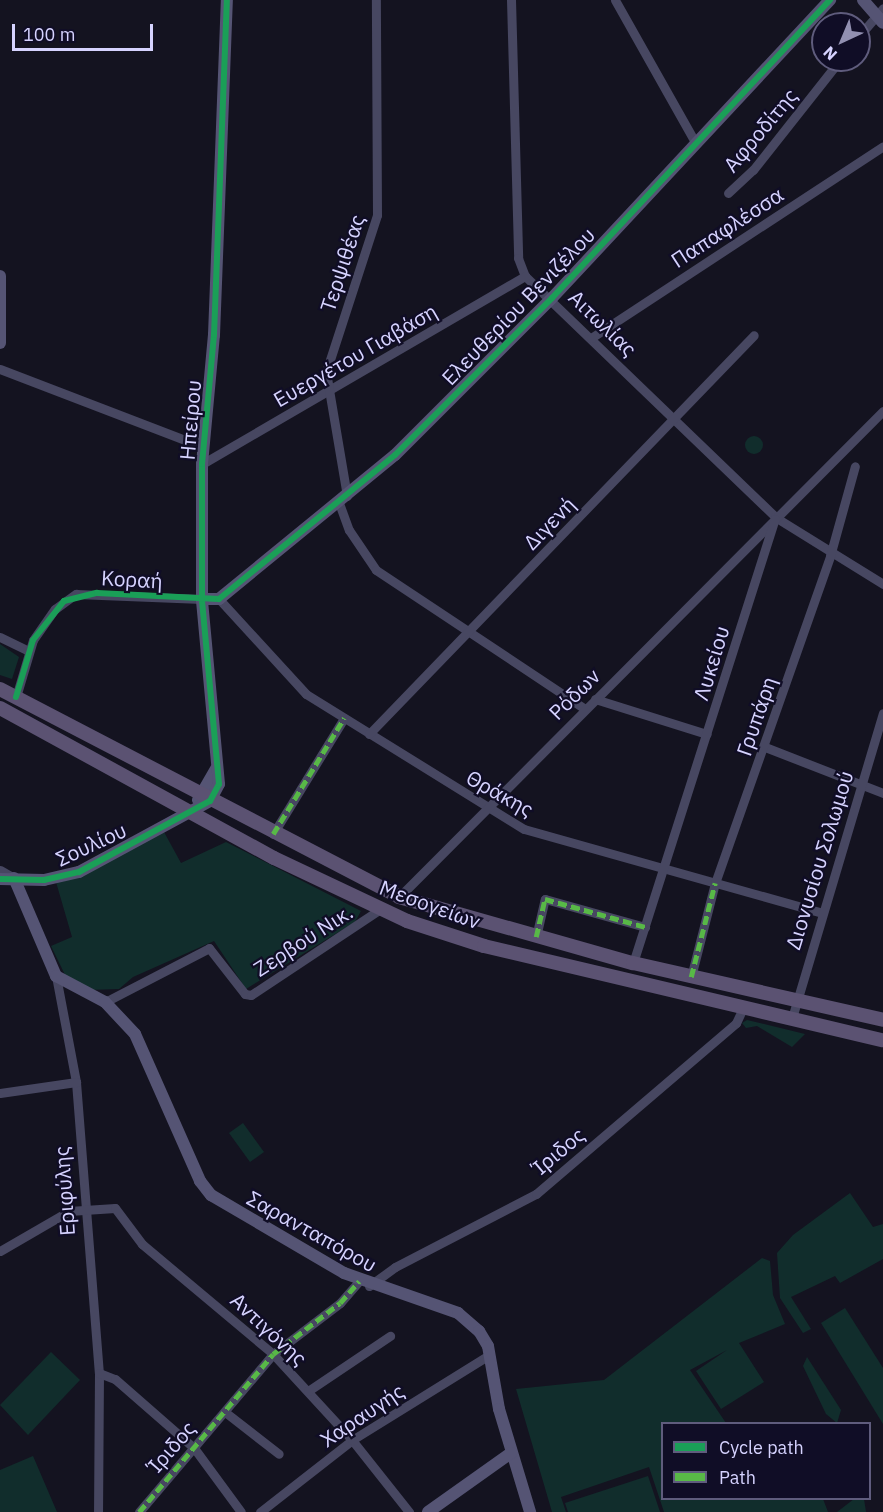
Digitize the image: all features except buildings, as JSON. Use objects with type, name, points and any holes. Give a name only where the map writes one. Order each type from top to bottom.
[{"type":"main road","name":"Μεσογείων","points":[[0,689],[205,799],[399,897],[633,963],[883,1020]]},
{"type":"main road","name":"Μεσογείων","points":[[0,708],[380,910],[484,946],[883,1040]]},
{"type":"street","name":"Ηπείρου","points":[[191,811],[205,799],[216,769],[202,599],[202,464],[214,335],[227,0]]},
{"type":"street","name":"Τερψιθέας","points":[[376,0],[376,215],[327,365],[327,392],[349,530],[376,570],[585,709]]},
{"type":"street","points":[[511,0],[518,258],[525,276]]},
{"type":"street","points":[[615,0],[696,142]]},
{"type":"street","name":"Ελευθερίου Βενιζέλου","points":[[219,599],[343,500],[552,298],[830,0]]},
{"type":"street","points":[[863,0],[880,15]]},
{"type":"street","name":"Αφροδίτης","points":[[728,193],[753,170],[831,72]]},
{"type":"street","name":"Παπαφλέσσα","points":[[591,338],[883,146]]},
{"type":"street","points":[[0,276],[0,343]]},
{"type":"street","name":"Ευεργέτου Γιαβάση","points":[[202,464],[525,276]]},
{"type":"street","name":"Αιτωλίας","points":[[525,276],[552,298],[775,517],[830,556],[883,584]]},
{"type":"street","name":"Διγενή","points":[[369,734],[754,335]]},
{"type":"street","points":[[0,369],[203,447]]},
{"type":"street","name":"Λυκείου","points":[[633,963],[775,517],[882,414]]},
{"type":"street","name":"Γρυπάρη","points":[[691,977],[715,883],[765,747],[830,556],[855,466]]},
{"type":"street","name":"Ρόδων","points":[[399,897],[775,517]]},
{"type":"street","name":"Κοραή","points":[[16,698],[29,651],[50,614],[76,594],[202,599]]},
{"type":"street","points":[[202,599],[219,599]]},
{"type":"street","name":"Θράκης","points":[[219,599],[292,682],[369,734],[486,808],[524,829],[820,912]]},
{"type":"street","points":[[0,637],[29,651]]},
{"type":"street","points":[[595,699],[707,734]]},
{"type":"street","name":"Διονυσίου Σολωμού","points":[[792,1018],[820,912],[883,713]]},
{"type":"street","points":[[273,834],[344,718]]},
{"type":"street","points":[[765,747],[883,793]]},
{"type":"street","name":"Σουλίου","points":[[0,870],[14,878],[44,880],[80,872],[191,811]]},
{"type":"street","points":[[0,879],[14,878]]},
{"type":"street","name":"Εριφύλης","points":[[14,878],[56,976],[76,1082],[83,1208],[99,1373],[98,1512]]},
{"type":"street","points":[[536,937],[545,899],[645,927]]},
{"type":"street","name":"Ζερβού Νικ.","points":[[105,1002],[209,948],[251,996],[380,910]]},
{"type":"street","name":"Σαρανταπόρου","points":[[56,976],[105,1002],[135,1034],[205,1188],[364,1283],[458,1313],[479,1331],[489,1355],[511,1453],[530,1512]]},
{"type":"street","name":"Ίριδος","points":[[139,1512],[273,1354],[364,1283],[536,1194],[736,1023],[743,1008]]},
{"type":"street","points":[[0,1093],[76,1082]]},
{"type":"street","name":"Αντιγόνης","points":[[0,1251],[62,1214],[107,1205],[118,1211],[141,1244],[273,1354],[352,1440],[409,1512]]},
{"type":"street","points":[[308,1391],[390,1335]]},
{"type":"street","name":"Χαραυγής","points":[[260,1512],[352,1440],[489,1355]]},
{"type":"street","points":[[99,1373],[115,1379],[194,1448],[241,1512]]},
{"type":"street","points":[[225,1412],[279,1454]]},
{"type":"street","points":[[428,1512],[511,1453]]},
{"type":"green space","points":[[754,436],[760,439],[763,445],[760,451],[754,454],[748,451],[745,445],[748,439]]},
{"type":"green space","points":[[0,644],[19,657],[12,679],[0,675]]},
{"type":"green space","points":[[164,832],[181,863],[226,842],[361,911],[355,922],[246,989],[214,941],[133,977],[119,989],[88,990],[68,981],[51,946],[72,937],[56,882]]},
{"type":"green space","points":[[747,1020],[805,1034],[792,1047],[757,1026],[746,1028],[742,1023]]},
{"type":"green space","points":[[243,1123],[264,1152],[250,1162],[229,1133]]},
{"type":"green space","points":[[850,1193],[873,1227],[883,1224],[883,1259],[840,1283],[835,1276],[791,1297],[811,1329],[803,1333],[780,1298],[777,1253],[793,1235]]},
{"type":"green space","points":[[762,1258],[770,1261],[773,1295],[785,1324],[739,1343],[764,1382],[721,1409],[696,1371],[727,1350],[690,1370],[725,1422],[661,1422],[661,1500],[823,1500],[828,1512],[664,1512],[649,1467],[561,1497],[566,1512],[552,1512],[516,1389],[604,1380]]},
{"type":"green space","points":[[845,1308],[883,1368],[883,1424],[821,1323]]},
{"type":"green space","points":[[51,1352],[80,1380],[28,1435],[0,1405]]},
{"type":"green space","points":[[807,1357],[841,1410],[837,1422],[826,1414],[803,1366]]},
{"type":"green space","points":[[33,1456],[57,1512],[0,1512],[0,1470]]},
{"type":"green space","points":[[648,1476],[660,1512],[568,1512],[565,1503]]},
{"type":"green space","points":[[853,1500],[864,1500],[866,1512],[837,1512]]},
{"type":"marked path","points":[[273,834],[344,718]]},
{"type":"marked path","points":[[691,977],[715,883]]},
{"type":"marked path","points":[[536,937],[545,899],[645,927]]},
{"type":"marked path","points":[[139,1512],[273,1354],[340,1303],[359,1281]]},
{"type":"cycle path","points":[[0,879],[44,880],[79,872],[210,801],[219,784],[202,599],[202,464],[214,335],[227,0]]},
{"type":"cycle path","points":[[16,697],[33,640],[64,601],[97,593],[219,599],[395,455],[552,298],[830,0]]}]
